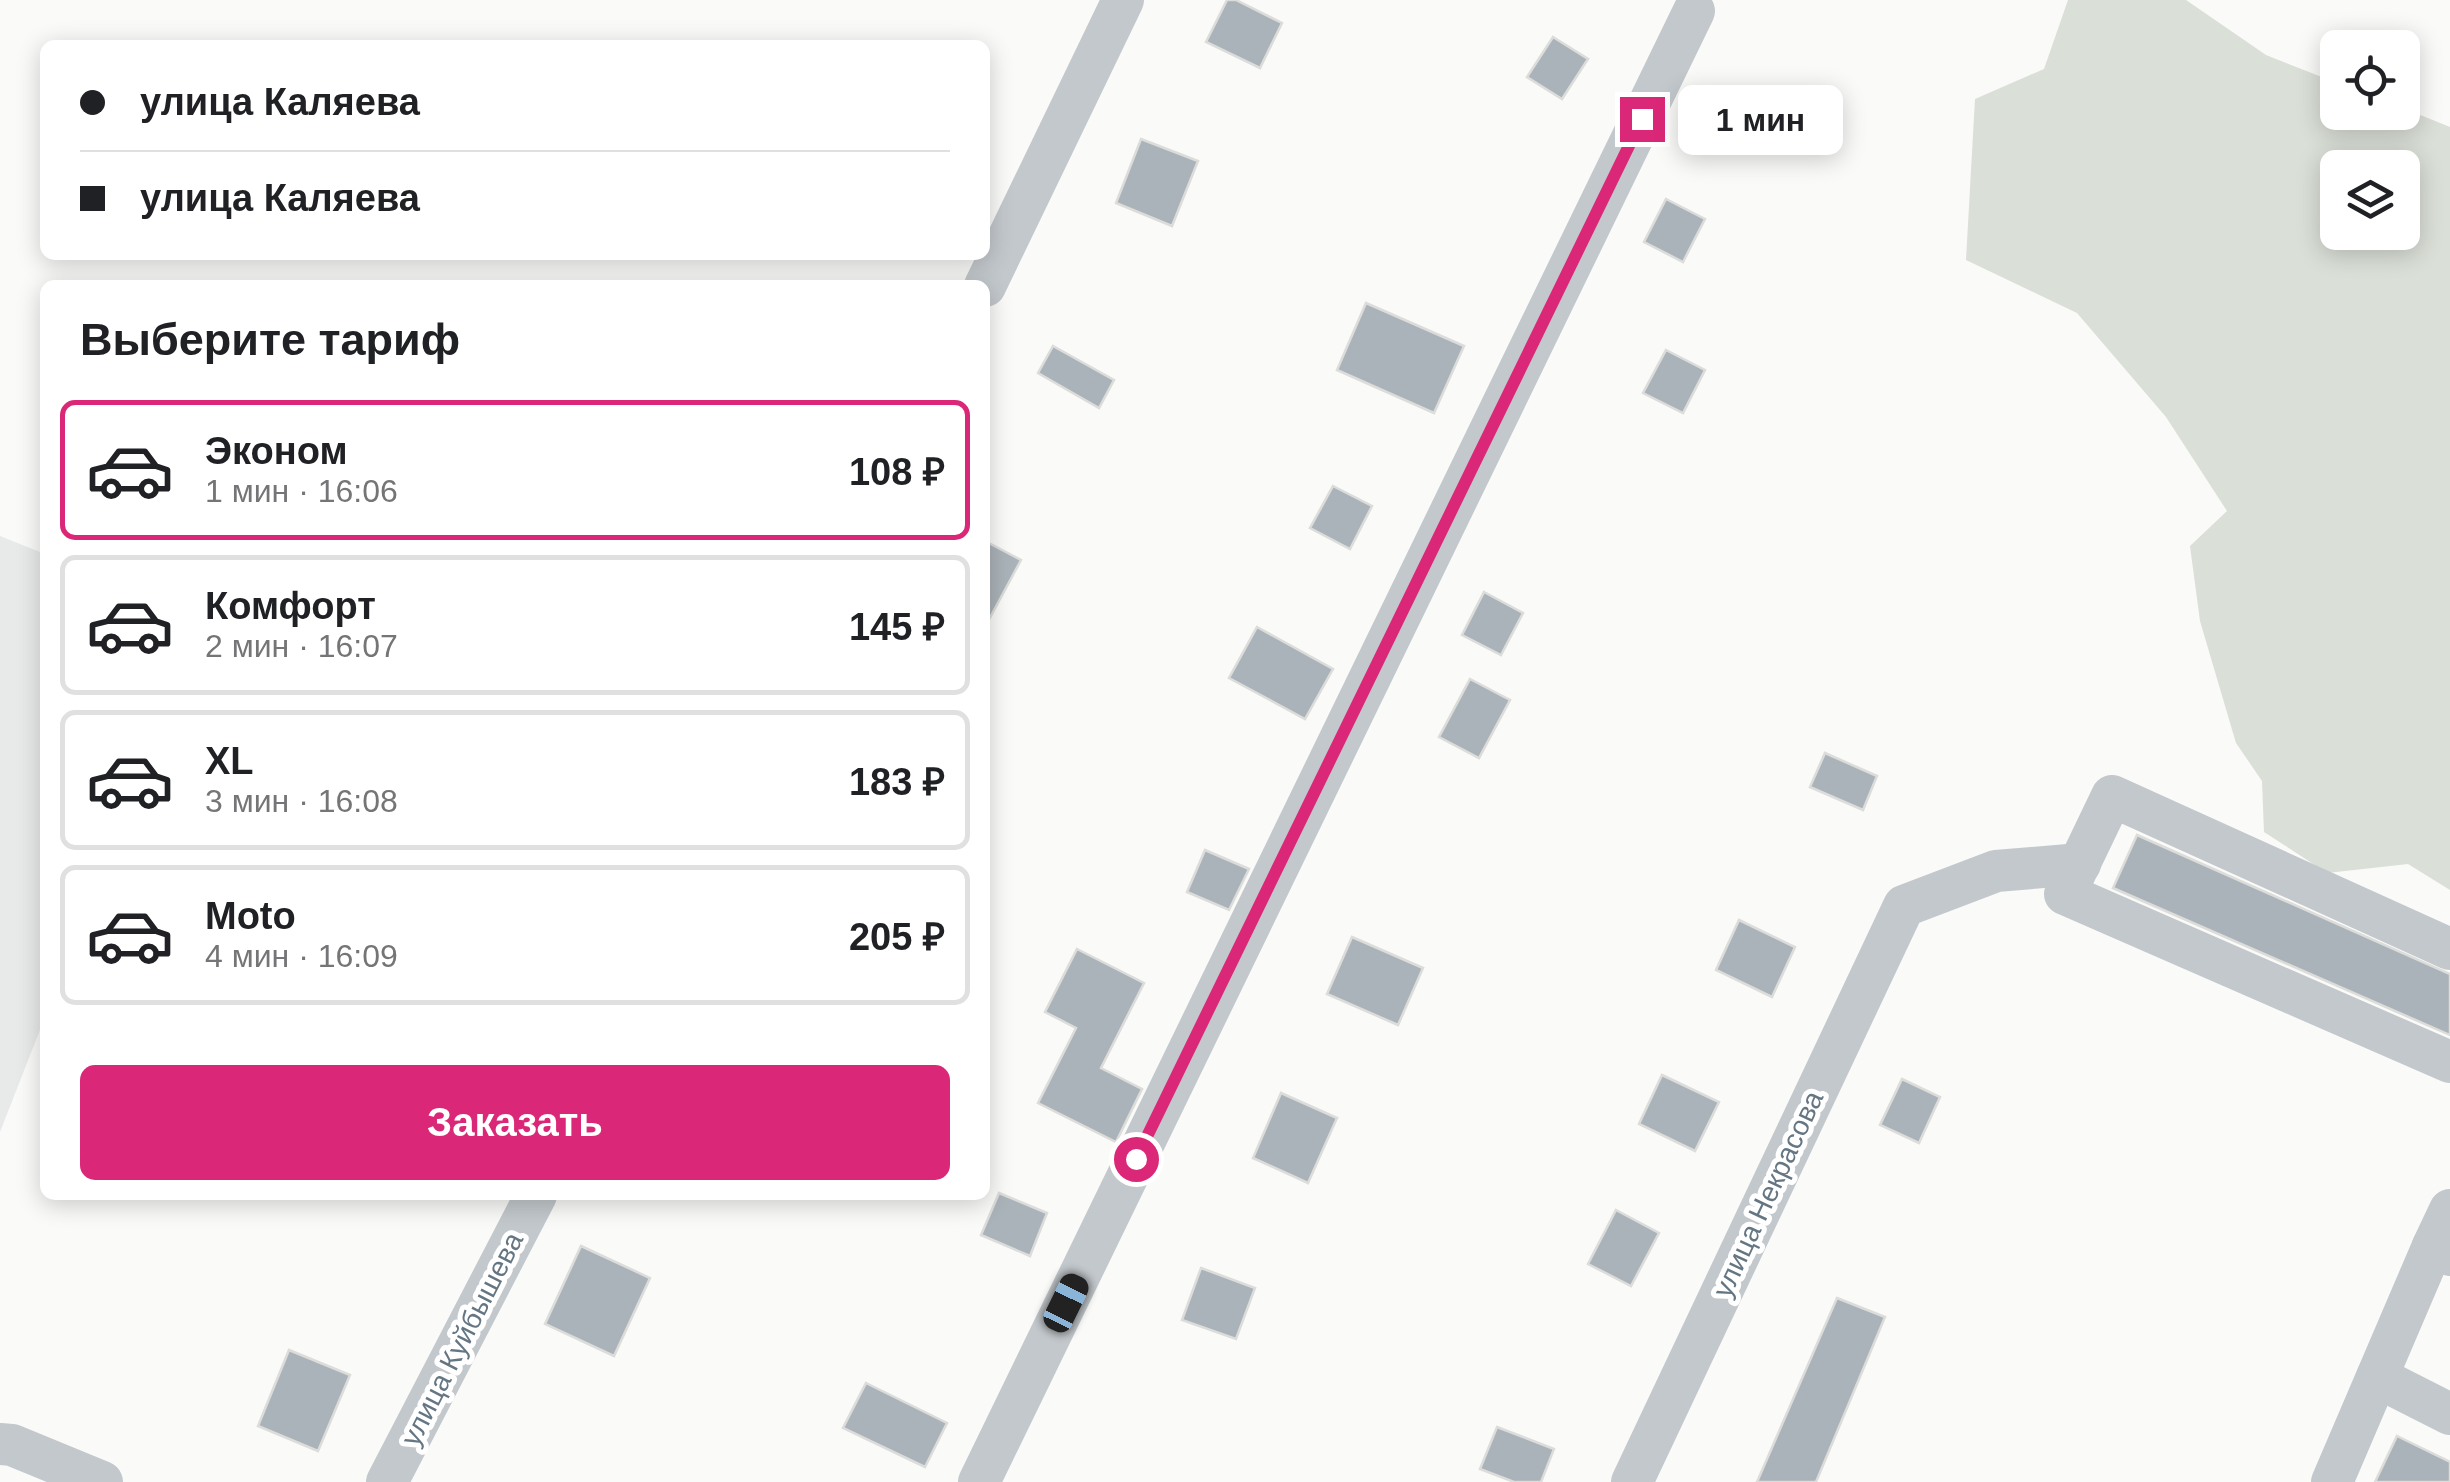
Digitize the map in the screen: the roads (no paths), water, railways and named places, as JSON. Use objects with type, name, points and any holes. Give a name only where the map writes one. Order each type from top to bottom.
[{"type":"street","points":[[988,280],[1123,0]]},
{"type":"street","points":[[979,1482],[1694,12]]},
{"type":"street","points":[[2450,950],[2112,796],[2065,894],[2450,1062]]},
{"type":"street","name":"улица Некрасова","points":[[1632,1482],[1904,906],[1996,871],[2080,864]]},
{"type":"street","name":"улица Куйбышева","points":[[387,1482],[533,1200]]},
{"type":"street","points":[[2332,1482],[2444,1237]]},
{"type":"street","points":[[2377,1378],[2450,1414]]},
{"type":"street","points":[[0,1444],[12,1445],[102,1482]]}]
